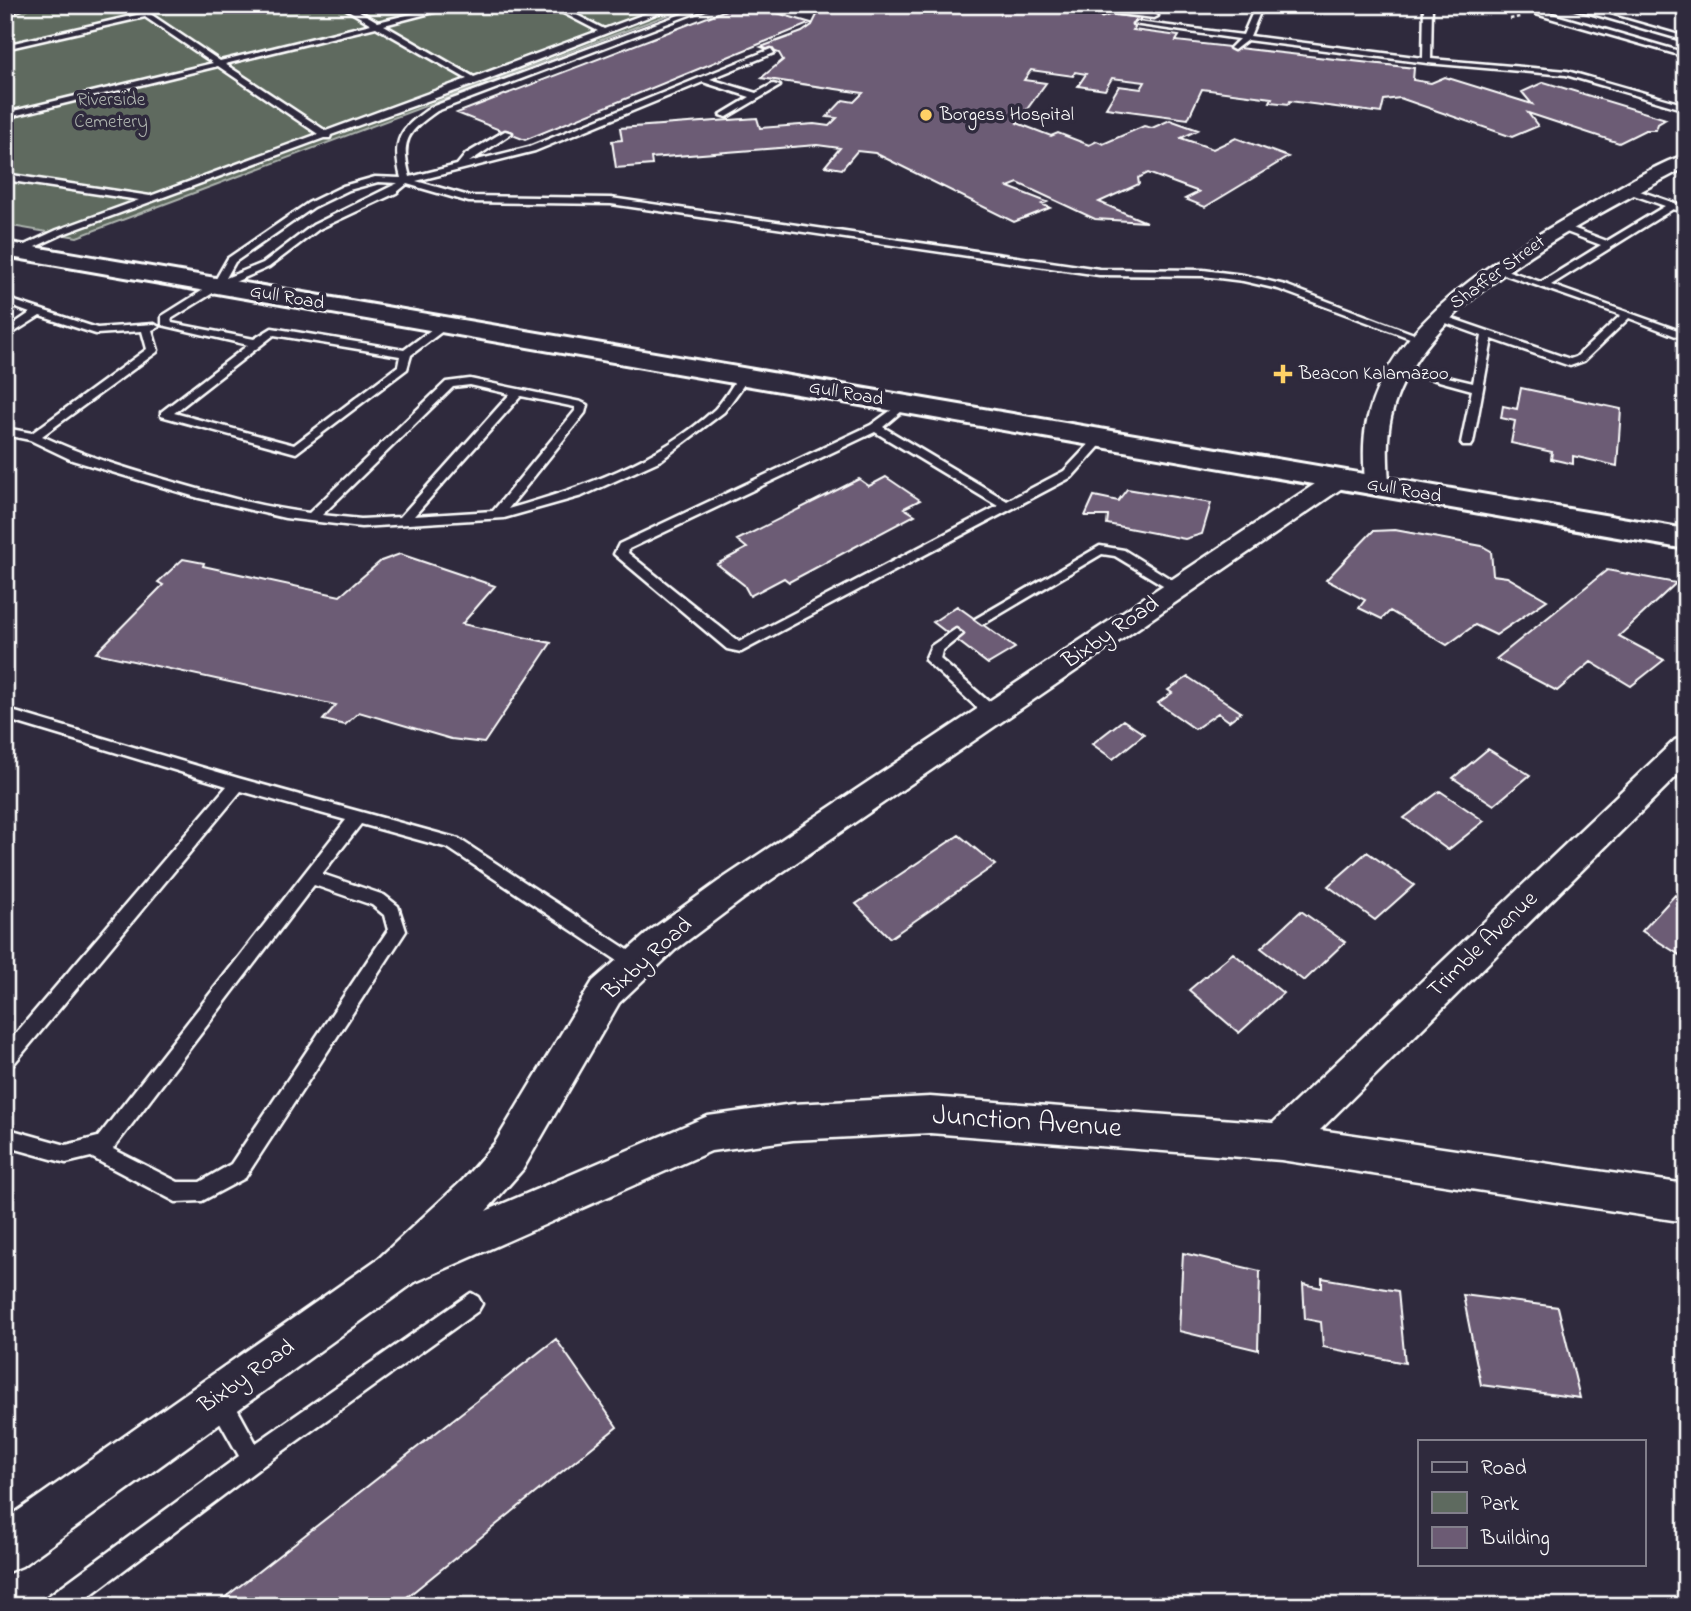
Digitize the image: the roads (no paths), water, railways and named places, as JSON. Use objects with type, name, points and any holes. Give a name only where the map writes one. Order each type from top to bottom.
[{"type":"main road","name":"Gull Road","points":[[12,250],[1686,539]]},
{"type":"street","name":"Shaffer Street","points":[[1377,486],[1375,444],[1381,407],[1401,369],[1438,317],[1497,270],[1564,228],[1686,160]]},
{"type":"street","name":"Bixby Road","points":[[5,1549],[394,1273],[477,1193],[509,1156],[526,1131],[586,1021],[606,992],[663,940],[731,890],[1339,479]]},
{"type":"street","name":"Trimble Avenue","points":[[1281,1142],[1686,748]]},
{"type":"street","name":"Junction Avenue","points":[[394,1273],[708,1134],[793,1122],[930,1115],[1281,1142],[1686,1203]]},
{"type":"lane","points":[[5,12],[31,5]]},
{"type":"lane","points":[[132,5],[327,136]]},
{"type":"lane","points":[[342,5],[475,81]]},
{"type":"lane","points":[[5,116],[458,5]]},
{"type":"lane","points":[[551,5],[605,32]]},
{"type":"lane","points":[[12,250],[676,5]]},
{"type":"lane","points":[[406,181],[398,148],[400,139],[417,121],[434,110],[713,5]]},
{"type":"lane","points":[[1234,48],[1245,38],[1260,5]]},
{"type":"lane","points":[[1427,61],[1428,5]]},
{"type":"lane","points":[[1552,5],[1539,12],[1686,55]]},
{"type":"lane","points":[[1565,5],[1686,38]]},
{"type":"lane","points":[[1596,14],[1608,5]]},
{"type":"lane","points":[[1105,14],[1110,11],[1163,18],[1200,32],[1204,38],[1201,44]]},
{"type":"lane","points":[[5,47],[146,15]]},
{"type":"lane","points":[[680,18],[694,22]]},
{"type":"lane","points":[[1137,24],[1427,61],[1567,73],[1686,108]]},
{"type":"lane","points":[[167,324],[166,318],[217,286],[266,265],[316,227],[393,191],[406,181],[543,145],[771,51]]},
{"type":"lane","points":[[702,79],[757,96]]},
{"type":"lane","points":[[724,115],[776,86]]},
{"type":"lane","points":[[464,99],[478,104]]},
{"type":"lane","points":[[459,169],[468,156],[508,133]]},
{"type":"lane","points":[[5,177],[154,199]]},
{"type":"lane","points":[[217,286],[231,260],[311,205],[346,188],[378,179],[406,181],[469,199],[611,201],[1099,272],[1203,273],[1243,278],[1282,287],[1422,339]]},
{"type":"lane","points":[[1631,191],[1686,210]]},
{"type":"lane","points":[[1543,285],[1672,205]]},
{"type":"lane","points":[[1564,228],[1607,244]]},
{"type":"lane","points":[[1497,270],[1628,314],[1686,337]]},
{"type":"lane","points":[[5,302],[96,331],[167,324],[256,343]]},
{"type":"lane","points":[[5,335],[40,312]]},
{"type":"lane","points":[[1438,317],[1570,363],[1580,359],[1628,314]]},
{"type":"lane","points":[[407,354],[272,331],[165,414],[296,449],[403,367],[407,354],[444,325]]},
{"type":"lane","points":[[34,437],[153,350],[146,328]]},
{"type":"lane","points":[[1467,443],[1488,334]]},
{"type":"lane","points":[[1401,369],[1478,388]]},
{"type":"lane","points":[[5,431],[34,437],[76,457],[203,495],[312,517],[361,523],[403,521],[497,514],[578,493],[657,457],[720,410],[744,376]]},
{"type":"lane","points":[[312,517],[450,384],[470,382],[581,405],[581,411],[497,514]]},
{"type":"lane","points":[[403,521],[518,392]]},
{"type":"lane","points":[[904,404],[875,427],[624,547],[621,554],[732,646],[741,647],[1068,474],[1101,438]]},
{"type":"lane","points":[[875,427],[1007,506]]},
{"type":"lane","points":[[982,619],[1100,550],[1119,553],[1178,588]]},
{"type":"lane","points":[[956,634],[936,649],[932,660],[993,713]]},
{"type":"lane","points":[[5,714],[238,784],[453,843],[636,964]]},
{"type":"lane","points":[[5,1060],[238,784]]},
{"type":"lane","points":[[5,1137],[66,1154],[104,1145],[357,817]]},
{"type":"lane","points":[[92,1148],[176,1192],[202,1191],[238,1171],[397,931],[392,911],[379,900],[311,877]]},
{"type":"lane","points":[[56,1606],[253,1459],[471,1304]]},
{"type":"lane","points":[[219,1397],[253,1459]]},
{"type":"place","name":"Borgess Hospital","points":[[926,115]]},
{"type":"place","name":"Beacon Kalamazoo","points":[[1283,374]]},
{"type":"park label","name":"Riverside Cemetery","points":[[111,111]]}]
